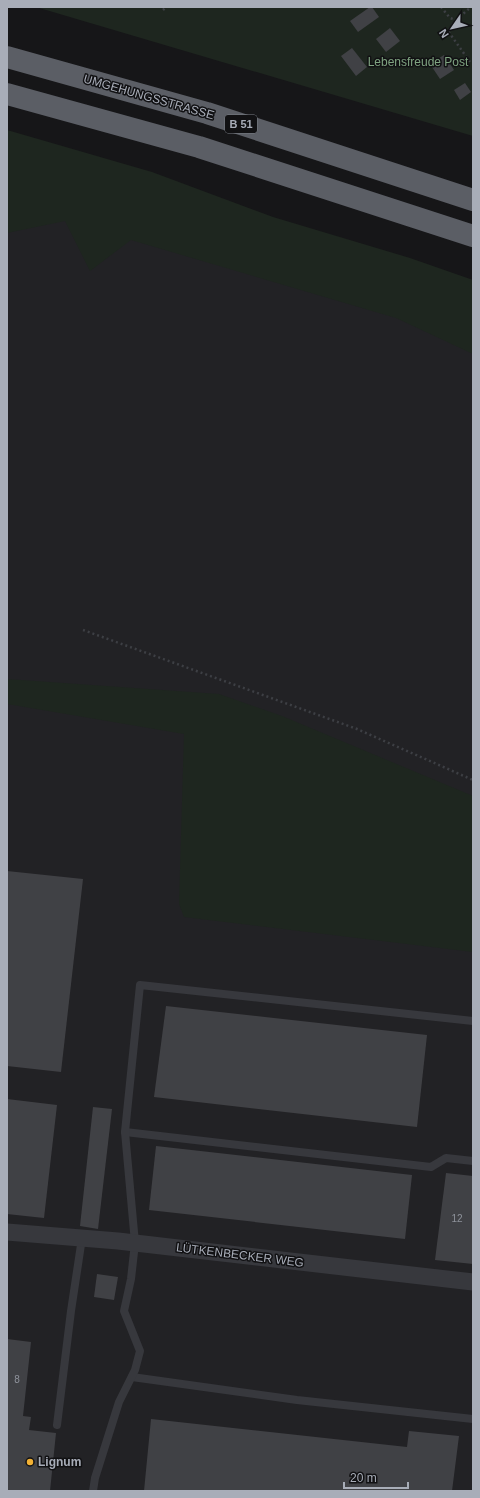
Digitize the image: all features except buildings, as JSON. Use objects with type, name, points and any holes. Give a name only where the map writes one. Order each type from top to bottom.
[{"type":"highway","name":"UMGEHUNGSSTRASSE","points":[[7,58],[207,113],[473,200]]},
{"type":"highway","points":[[7,94],[199,147],[473,236]]},
{"type":"street","name":"LÜTKENBECKER WEG","points":[[7,1232],[135,1243],[473,1282]]},
{"type":"lane","points":[[93,1491],[95,1478],[119,1402],[135,1370],[140,1351],[124,1311],[131,1279],[135,1243],[125,1132],[140,985],[473,1021]]},
{"type":"lane","points":[[125,1132],[431,1167],[446,1158],[473,1162]]},
{"type":"lane","points":[[57,1425],[71,1311],[82,1238]]},
{"type":"lane","points":[[132,1377],[297,1400],[473,1419]]},
{"type":"path","points":[[163,10],[166,7]]},
{"type":"path","points":[[441,7],[450,18],[456,20]]},
{"type":"path","points":[[470,62],[448,31],[456,20],[471,7]]},
{"type":"path","points":[[82,630],[357,729],[473,780]]},
{"type":"shaded area","points":[[7,183],[473,314],[473,1491],[7,1491]]},
{"type":"green space","name":"Lebensfreude Post","points":[[36,7],[473,7],[473,136]]},
{"type":"green space","points":[[7,130],[152,172],[273,217],[410,258],[473,280],[473,354],[396,318],[131,240],[90,271],[65,221],[7,233]]},
{"type":"green space","points":[[7,679],[219,694],[282,716],[473,796],[473,952],[184,917],[179,904],[184,734],[7,704]]},
{"type":"place","name":"Lignum","points":[[30,1462]]}]
